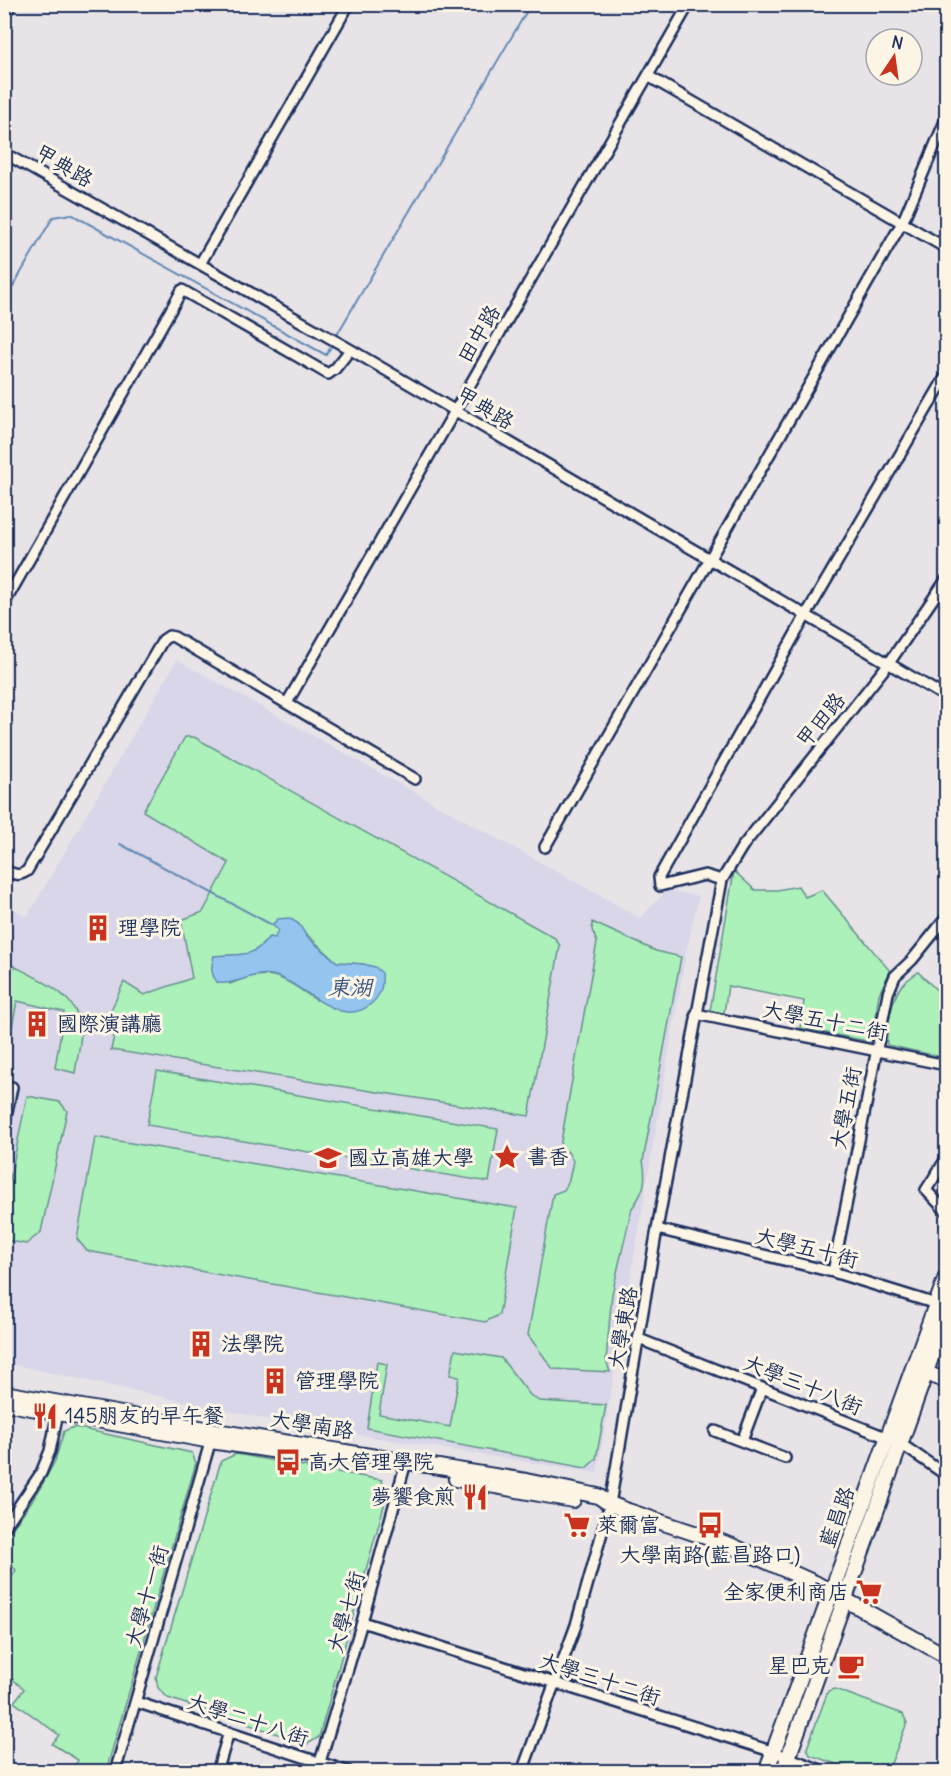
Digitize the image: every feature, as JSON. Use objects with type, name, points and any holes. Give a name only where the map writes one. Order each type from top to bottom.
[{"type":"street","points":[[4,15],[11,4]]},
{"type":"street","points":[[200,264],[349,4]]},
{"type":"street","name":"田中路","points":[[287,703],[689,4]]},
{"type":"street","points":[[648,76],[903,221],[946,248]]},
{"type":"street","points":[[545,847],[903,221],[946,119]]},
{"type":"street","name":"甲典路","points":[[4,153],[327,336],[946,697]]},
{"type":"street","points":[[4,604],[182,291],[328,374],[336,369],[348,349]]},
{"type":"street","points":[[722,880],[705,875],[660,886],[658,877],[806,615],[946,376]]},
{"type":"street","name":"甲田路","points":[[722,880],[742,847],[889,663],[946,580]]},
{"type":"street","points":[[4,870],[14,875],[21,875],[27,871],[163,640],[169,636],[415,779]]},
{"type":"street","name":"大學東路","points":[[522,1772],[576,1625],[610,1504],[657,1229],[722,880]]},
{"type":"street","name":"大學五街","points":[[833,1272],[888,993],[895,976],[912,960],[946,918]]},
{"type":"street","name":"大學五十二街","points":[[696,1014],[946,1065]]},
{"type":"street","points":[[5,1121],[12,1087]]},
{"type":"street","points":[[946,1159],[926,1190],[946,1211]]},
{"type":"street","name":"大學五十街","points":[[657,1229],[833,1272],[942,1305]]},
{"type":"street","name":"藍昌路","points":[[783,1772],[846,1599],[895,1441],[942,1305],[946,1277]]},
{"type":"street","name":"藍昌路","points":[[920,1371],[946,1316]]},
{"type":"street","name":"大學三十八街","points":[[639,1339],[895,1441],[946,1475]]},
{"type":"street","points":[[920,1371],[946,1381]]},
{"type":"street","points":[[742,1441],[762,1388]]},
{"type":"street","name":"大學南路","points":[[4,1393],[59,1408],[212,1436],[537,1484],[598,1496],[610,1504],[730,1545],[846,1599],[946,1656]]},
{"type":"street","name":"大學南路","points":[[4,1403],[59,1408]]},
{"type":"street","points":[[4,1528],[41,1473],[50,1451],[59,1408]]},
{"type":"street","points":[[715,1431],[785,1458]]},
{"type":"street","name":"大學十一街","points":[[115,1772],[212,1436]]},
{"type":"street","name":"藍昌路","points":[[766,1772],[832,1592],[895,1441]]},
{"type":"street","name":"大學七街","points":[[318,1767],[362,1622],[405,1466]]},
{"type":"street","name":"大學三十二街","points":[[362,1622],[774,1752],[826,1772]]},
{"type":"street","name":"大學二十八街","points":[[136,1702],[229,1732],[318,1767],[350,1772]]},
{"type":"street","points":[[217,1772],[229,1732]]},
{"type":"shaded area","name":"國立高雄大學","points":[[177,660],[640,918],[666,891],[699,896],[686,952],[597,1473],[280,1422],[5,1363],[5,904],[27,917]]},
{"type":"green space","points":[[185,737],[194,737],[555,938],[560,946],[529,1116],[111,1050],[116,1025],[111,1010],[124,982],[144,995],[192,978],[181,920],[203,912],[229,863],[143,811]],"holes":[[[279,930],[304,932],[337,962],[363,964],[316,1000],[294,985],[266,975],[230,984],[214,956],[251,952],[269,937],[275,938]]]},
{"type":"green space","points":[[734,871],[755,890],[777,890],[798,886],[805,897],[822,890],[890,971],[879,994],[872,1042],[800,1028],[804,1001],[728,986],[724,1013],[710,1011]]},
{"type":"green space","points":[[592,922],[656,951],[681,957],[643,1161],[644,1186],[632,1208],[612,1294],[606,1360],[610,1372],[553,1369],[528,1335],[553,1194],[564,1190],[569,1180],[573,1161],[568,1152],[560,1147],[597,942],[592,930]]},
{"type":"green space","points":[[4,961],[53,987],[72,1005],[81,1030],[75,1073],[55,1068],[64,1012],[17,1001],[11,1033],[5,1032]]},
{"type":"green space","points":[[918,972],[946,999],[946,1058],[887,1045],[889,1023],[896,996],[903,984]]},
{"type":"green space","points":[[157,1071],[498,1129],[489,1182],[147,1125]]},
{"type":"green space","points":[[27,1096],[60,1102],[67,1111],[41,1232],[26,1244],[5,1240],[4,1179],[10,1179]]},
{"type":"green space","points":[[95,1137],[517,1208],[499,1315],[485,1322],[87,1251],[77,1239]]},
{"type":"green space","points":[[455,1350],[501,1358],[530,1395],[539,1401],[606,1405],[596,1459],[586,1468],[367,1428],[377,1362],[387,1364],[379,1414],[450,1427],[459,1377],[450,1375]]},
{"type":"green space","points":[[74,1427],[192,1453],[196,1463],[106,1771],[72,1771],[78,1760],[52,1744],[59,1735],[14,1702],[24,1689],[5,1673],[5,1588],[16,1570],[5,1559],[5,1539],[38,1492],[55,1461],[64,1431]]},
{"type":"green space","points":[[236,1454],[382,1480],[387,1495],[319,1737],[308,1744],[168,1698],[158,1688],[156,1677],[221,1461]]},
{"type":"green space","points":[[835,1689],[903,1714],[907,1723],[888,1771],[856,1771],[810,1755],[807,1748],[828,1691]]},
{"type":"water","name":"東湖","points":[[289,918],[299,924],[307,937],[337,962],[363,964],[375,967],[382,973],[381,989],[373,1002],[361,1010],[348,1012],[335,1009],[284,979],[272,975],[258,975],[218,983],[212,970],[214,956],[245,954],[257,949],[269,937],[275,938],[278,930],[272,925],[278,919]]},
{"type":"waterway","points":[[335,338],[531,4]]},
{"type":"waterway","points":[[4,302],[53,217],[71,214],[326,355],[333,343]]},
{"type":"waterway","points":[[120,844],[272,925]]},
{"type":"place","name":"理學院","points":[[98,928]]},
{"type":"place","name":"國際演講廳","points":[[37,1024]]},
{"type":"place","name":"書香","points":[[507,1157]]},
{"type":"place","name":"國立高雄大學","points":[[328,1158]]},
{"type":"place","name":"法學院","points":[[201,1344]]},
{"type":"place","name":"管理學院","points":[[275,1381]]},
{"type":"place","name":"145朋友的早午餐","points":[[45,1416]]},
{"type":"place","name":"高大管理學院","points":[[288,1462]]},
{"type":"place","name":"夢饗食煎","points":[[475,1497]]},
{"type":"place","name":"萊爾富","points":[[577,1525]]},
{"type":"place","name":"大學南路(藍昌路口)","points":[[710,1525]]},
{"type":"place","name":"全家便利商店","points":[[869,1592]]},
{"type":"place","name":"星巴克","points":[[851,1666]]}]
